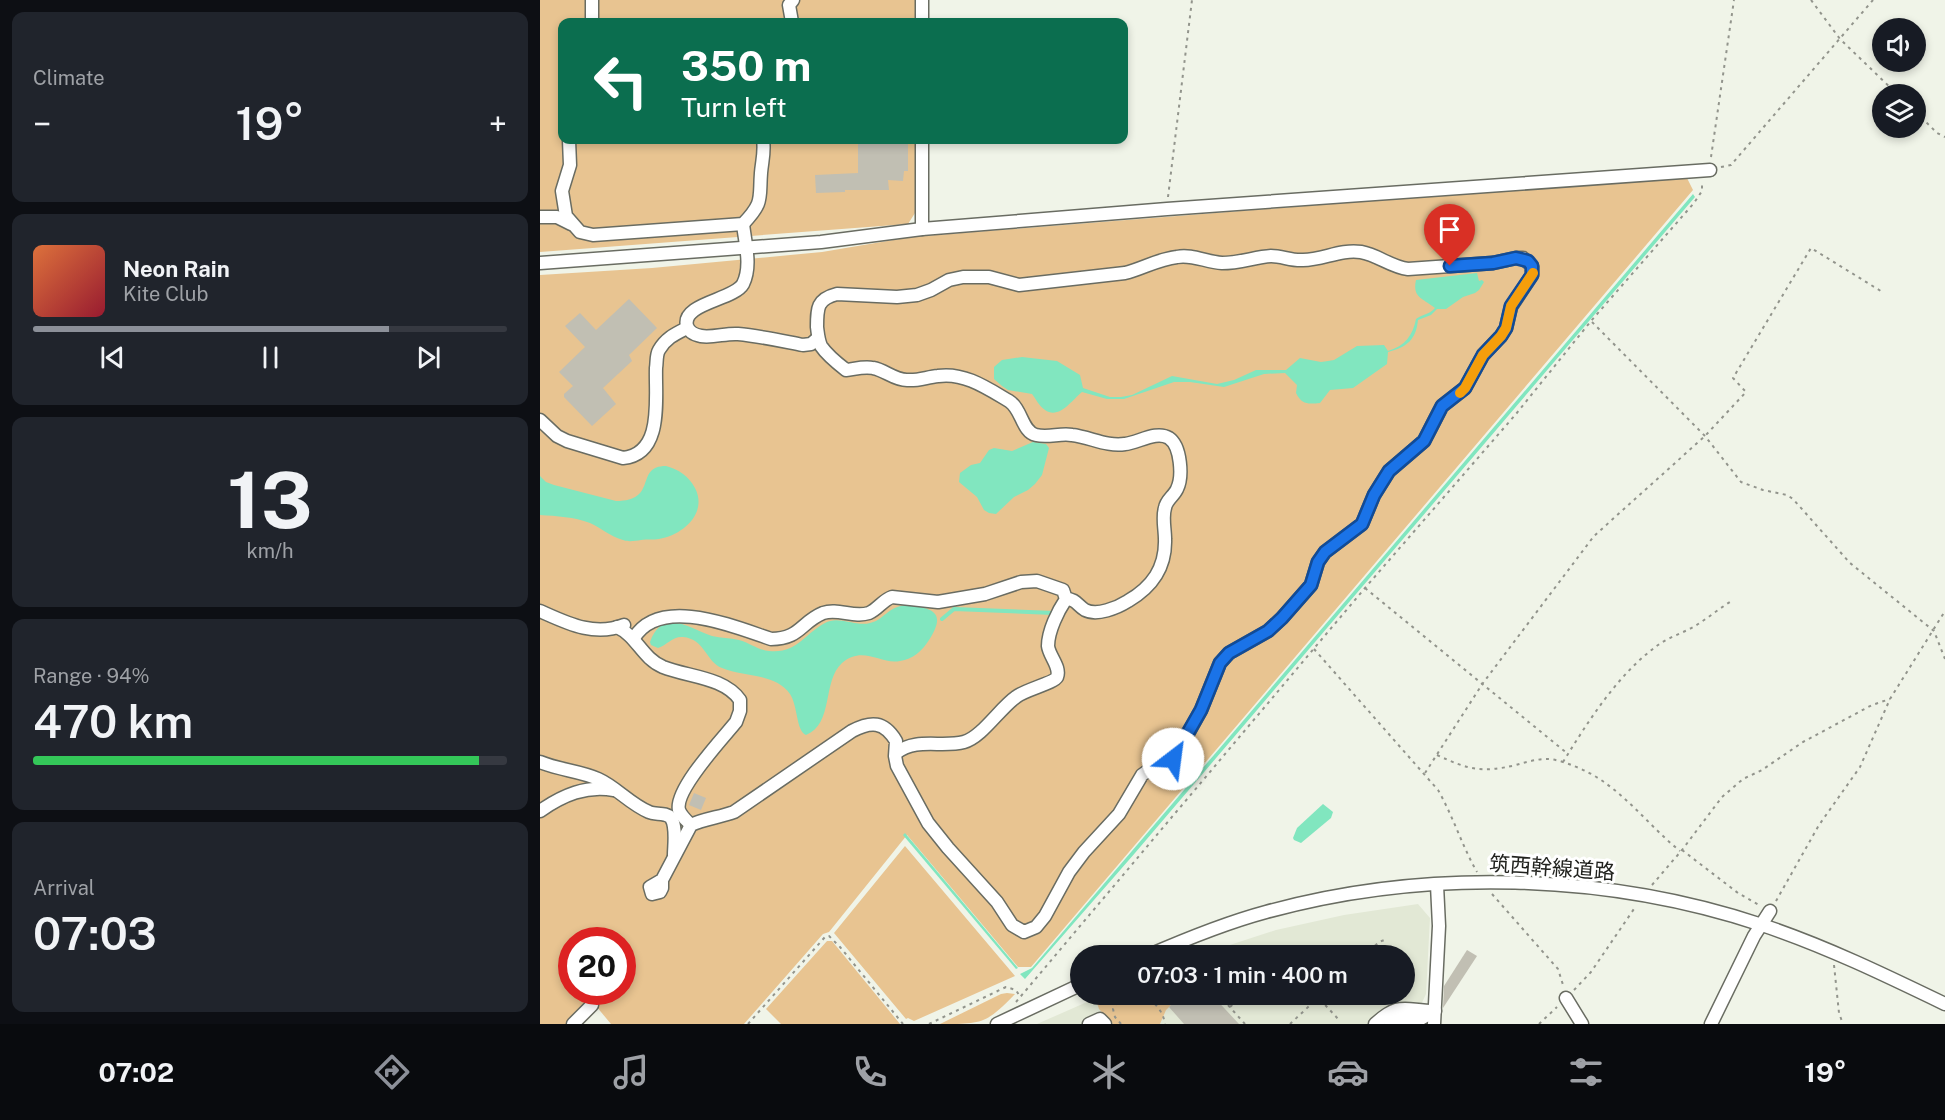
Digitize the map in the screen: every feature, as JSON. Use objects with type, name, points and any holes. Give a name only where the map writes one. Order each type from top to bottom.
[{"type":"street","points":[[592,0],[592,18]]},
{"type":"street","points":[[791,18],[789,5],[793,0]]},
{"type":"street","points":[[922,0],[922,18]]},
{"type":"street","points":[[569,144],[570,165],[562,191],[563,205],[566,216],[572,224],[580,232],[593,235],[743,224],[753,214],[761,197],[764,144]]},
{"type":"street","points":[[922,144],[922,229]]},
{"type":"street","points":[[540,263],[821,242],[922,229],[1167,209],[1706,170]]},
{"type":"street","points":[[546,217],[563,205]]},
{"type":"street","points":[[546,217],[562,219],[572,224]]},
{"type":"street","points":[[540,611],[578,628],[617,627],[628,623],[635,629],[643,628],[662,619],[687,616],[735,627],[771,639],[783,639],[794,635],[828,612],[856,615],[870,613],[892,597],[938,602],[985,594],[1022,582],[1037,581],[1068,596],[1085,610],[1094,612],[1110,609],[1128,601],[1146,587],[1163,564],[1164,509],[1166,503],[1177,491],[1180,482],[1176,446],[1167,437],[1157,436],[1124,445],[1071,435],[1036,435],[1027,429],[1018,409],[1012,403],[978,383],[951,375],[905,380],[872,368],[846,370],[812,342],[738,334],[703,336],[692,333],[687,328],[690,315],[701,305],[730,295],[743,283],[746,271],[743,224]]},
{"type":"street","points":[[812,342],[818,307],[828,297],[837,294],[897,297],[917,295],[949,280],[963,277],[989,278],[1019,285],[1125,273],[1178,256],[1222,263],[1247,262],[1268,256],[1284,256],[1301,261],[1344,251],[1362,252],[1396,267],[1408,269],[1493,263],[1516,258],[1528,261],[1533,270],[1511,306],[1506,328],[1483,355],[1465,388],[1442,406],[1424,441],[1389,471],[1374,495],[1362,524],[1325,552],[1318,562],[1311,585],[1282,618],[1268,631],[1224,657],[1214,672],[1201,710],[1173,759],[1167,765],[1142,774],[1119,814],[1069,872],[1045,916],[1036,927],[1024,932],[1011,925],[997,902],[928,823],[897,766],[895,756],[899,747]]},
{"type":"street","points":[[540,420],[556,436],[602,452],[623,458],[639,453],[652,435],[655,421],[657,352],[670,336],[687,328]]},
{"type":"street","points":[[899,747],[924,743],[964,742],[979,732],[1014,698],[1025,691],[1052,682],[1058,675],[1048,648],[1049,636],[1068,596]]},
{"type":"street","points":[[617,627],[634,638],[652,661],[665,668],[694,675],[728,688],[740,700],[740,711],[736,722],[688,783],[679,802],[681,820],[674,856],[662,880]]},
{"type":"street","points":[[634,638],[643,628]]},
{"type":"street","points":[[540,762],[558,769],[587,775],[651,813],[681,820],[713,820],[734,812],[852,731],[866,725],[880,724],[887,729],[899,747]]},
{"type":"street","points":[[540,811],[572,792],[599,784]]},
{"type":"street","points":[[674,856],[681,820]]},
{"type":"street","name":"筑西幹線道路","points":[[1173,945],[1266,912],[1334,897],[1388,889],[1517,881],[1586,886],[1690,905],[1761,925],[1832,951],[1945,1004]]},
{"type":"street","points":[[1434,1024],[1439,926],[1437,885]]},
{"type":"street","points":[[1711,1024],[1754,936],[1770,911]]},
{"type":"street","points":[[997,1024],[1015,1020],[1070,990]]},
{"type":"street","points":[[1566,998],[1582,1024]]},
{"type":"street","points":[[573,1024],[592,1005]]},
{"type":"street","points":[[1375,1024],[1389,1012],[1397,1009],[1435,1011]]},
{"type":"street","points":[[1390,1024],[1393,1021],[1419,1020],[1435,1011]]},
{"type":"street","points":[[1089,1024],[1100,1019],[1103,1024]]},
{"type":"path","points":[[1167,209],[1192,0]]},
{"type":"path","points":[[1015,1004],[1019,995],[1516,414],[1591,321],[1694,203],[1702,191],[1734,0]]},
{"type":"path","points":[[1811,0],[1840,39],[1887,84]]},
{"type":"path","points":[[1706,170],[1731,165],[1873,0]]},
{"type":"path","points":[[1926,122],[1936,133],[1945,137]]},
{"type":"path","points":[[1425,773],[1483,683],[1594,536],[1706,436],[1746,392],[1733,378],[1811,248],[1884,292]]},
{"type":"path","points":[[1591,321],[1706,436],[1741,482],[1793,499],[1850,564],[1934,631],[1945,658]]},
{"type":"path","points":[[1365,588],[1568,754]]},
{"type":"path","points":[[1563,762],[1620,680],[1638,661],[1660,644],[1694,626],[1733,600]]},
{"type":"path","points":[[1437,754],[1460,766],[1484,771],[1547,759],[1591,772],[1619,792],[1664,838],[1738,893],[1770,911],[1820,825],[1860,767],[1890,699],[1945,611]]},
{"type":"path","points":[[1314,649],[1438,790],[1449,810],[1464,851],[1482,882],[1558,969],[1566,998]]},
{"type":"path","points":[[1539,1024],[1591,972],[1643,895],[1681,851],[1722,797],[1743,780],[1803,742],[1872,705],[1890,699]]},
{"type":"path","points":[[748,1024],[825,937],[829,936],[840,946],[903,1024]]},
{"type":"path","points":[[1376,945],[1387,939]]},
{"type":"path","points":[[1832,951],[1839,1014],[1843,1024]]},
{"type":"path","points":[[929,1024],[1006,987],[1016,990],[1019,995]]},
{"type":"path","points":[[1115,1005],[1113,1009],[1115,1017],[1121,1024]]},
{"type":"path","points":[[1157,1005],[1163,1014],[1165,1024]]},
{"type":"path","points":[[1290,1024],[1310,1005]]},
{"type":"path","points":[[1325,1005],[1340,1021]]},
{"type":"path","points":[[1230,1007],[1245,1024]]},
{"type":"shaded area","points":[[540,0],[916,0],[916,18],[558,18],[558,144],[915,144],[915,213],[908,224],[540,252]]},
{"type":"shaded area","points":[[1686,176],[1693,190],[1031,967],[1018,967],[907,835],[829,932],[823,934],[744,1024],[611,1024],[595,1005],[636,1005],[636,927],[558,927],[558,1005],[586,1005],[566,1024],[540,1024],[540,275],[652,268],[822,252],[911,237]]},
{"type":"shaded area","points":[[1693,194],[1695,197],[1025,979],[1020,974],[1032,968]]},
{"type":"shaded area","points":[[1477,273],[1479,281],[1484,282],[1479,290],[1463,297],[1446,309],[1437,309],[1431,315],[1418,320],[1413,338],[1400,348],[1388,352],[1387,364],[1353,388],[1330,390],[1320,403],[1303,402],[1296,393],[1297,385],[1285,373],[1264,374],[1224,387],[1174,382],[1124,399],[1107,399],[1082,392],[1065,408],[1055,413],[1041,407],[1032,394],[1008,390],[994,379],[994,367],[1002,360],[1022,357],[1057,361],[1080,375],[1083,388],[1110,397],[1121,397],[1132,395],[1172,376],[1217,384],[1234,380],[1256,370],[1286,370],[1300,358],[1321,362],[1334,360],[1357,346],[1384,345],[1388,351],[1407,339],[1416,319],[1435,308],[1417,294],[1416,280]]},
{"type":"shaded area","points":[[1033,442],[1046,444],[1049,448],[1042,475],[1028,490],[1014,497],[996,514],[984,510],[977,497],[959,482],[960,473],[971,465],[980,463],[989,450],[994,448],[1012,451]]},
{"type":"shaded area","points":[[666,466],[686,476],[695,488],[698,497],[696,514],[691,521],[677,533],[668,537],[627,541],[614,537],[584,521],[540,515],[540,476],[546,482],[554,485],[616,501],[637,496],[651,471]]},
{"type":"shaded area","points":[[906,605],[930,610],[937,617],[934,631],[926,644],[917,654],[905,660],[893,661],[857,656],[842,663],[832,680],[821,722],[806,735],[800,729],[793,699],[784,687],[776,682],[722,668],[712,661],[701,646],[690,639],[676,638],[658,648],[650,642],[662,625],[678,623],[712,636],[739,640],[765,650],[779,651],[800,642],[818,627],[830,621],[870,623],[894,608]]},
{"type":"shaded area","points":[[1323,804],[1333,812],[1331,818],[1301,843],[1294,840],[1297,828]]},
{"type":"shaded area","points":[[905,833],[1018,968],[1016,969],[903,835]]},
{"type":"shaded area","points":[[905,846],[1015,976],[914,1021],[906,1019],[834,933]]},
{"type":"shaded area","points":[[1418,904],[1430,918],[1426,994],[1419,1009],[1422,1024],[1037,1024],[1080,1005],[1415,1005],[1415,945],[1230,945],[1276,930],[1344,915]]},
{"type":"shaded area","points":[[827,941],[832,941],[900,1024],[781,1024],[766,1009]]},
{"type":"shaded area","points":[[1001,994],[1015,994],[990,1017],[965,1024],[940,1024]]},
{"type":"shaded area","points":[[1098,1005],[1171,1005],[1166,1010],[1160,1024],[1113,1024]]},
{"type":"building","points":[[858,144],[908,144],[908,171],[904,171],[903,181],[888,180],[889,190],[845,190],[845,192],[816,193],[815,175],[858,173]]},
{"type":"building","points":[[629,299],[657,328],[629,355],[632,361],[603,388],[616,404],[592,426],[564,397],[564,394],[573,386],[559,372],[585,347],[565,326],[580,313],[596,330]]},
{"type":"building","points":[[694,793],[706,798],[701,810],[689,805]]},
{"type":"building","points":[[1467,950],[1477,956],[1443,1008],[1444,986]]},
{"type":"building","points":[[1171,1005],[1221,1005],[1239,1024],[1184,1024],[1169,1007]]},
{"type":"waterway","points":[[942,619],[954,609],[1054,613]]},
{"type":"slow traffic","points":[[1460,393],[1483,355],[1506,328],[1511,306],[1533,273]]},
{"type":"route","points":[[1173,759],[1201,710],[1214,672],[1224,657],[1268,631],[1282,618],[1311,585],[1318,562],[1325,552],[1362,524],[1380,482],[1400,460],[1424,441],[1442,406],[1465,388],[1483,355],[1501,336],[1506,328],[1511,306],[1533,270],[1528,261],[1523,258],[1450,266]]}]
